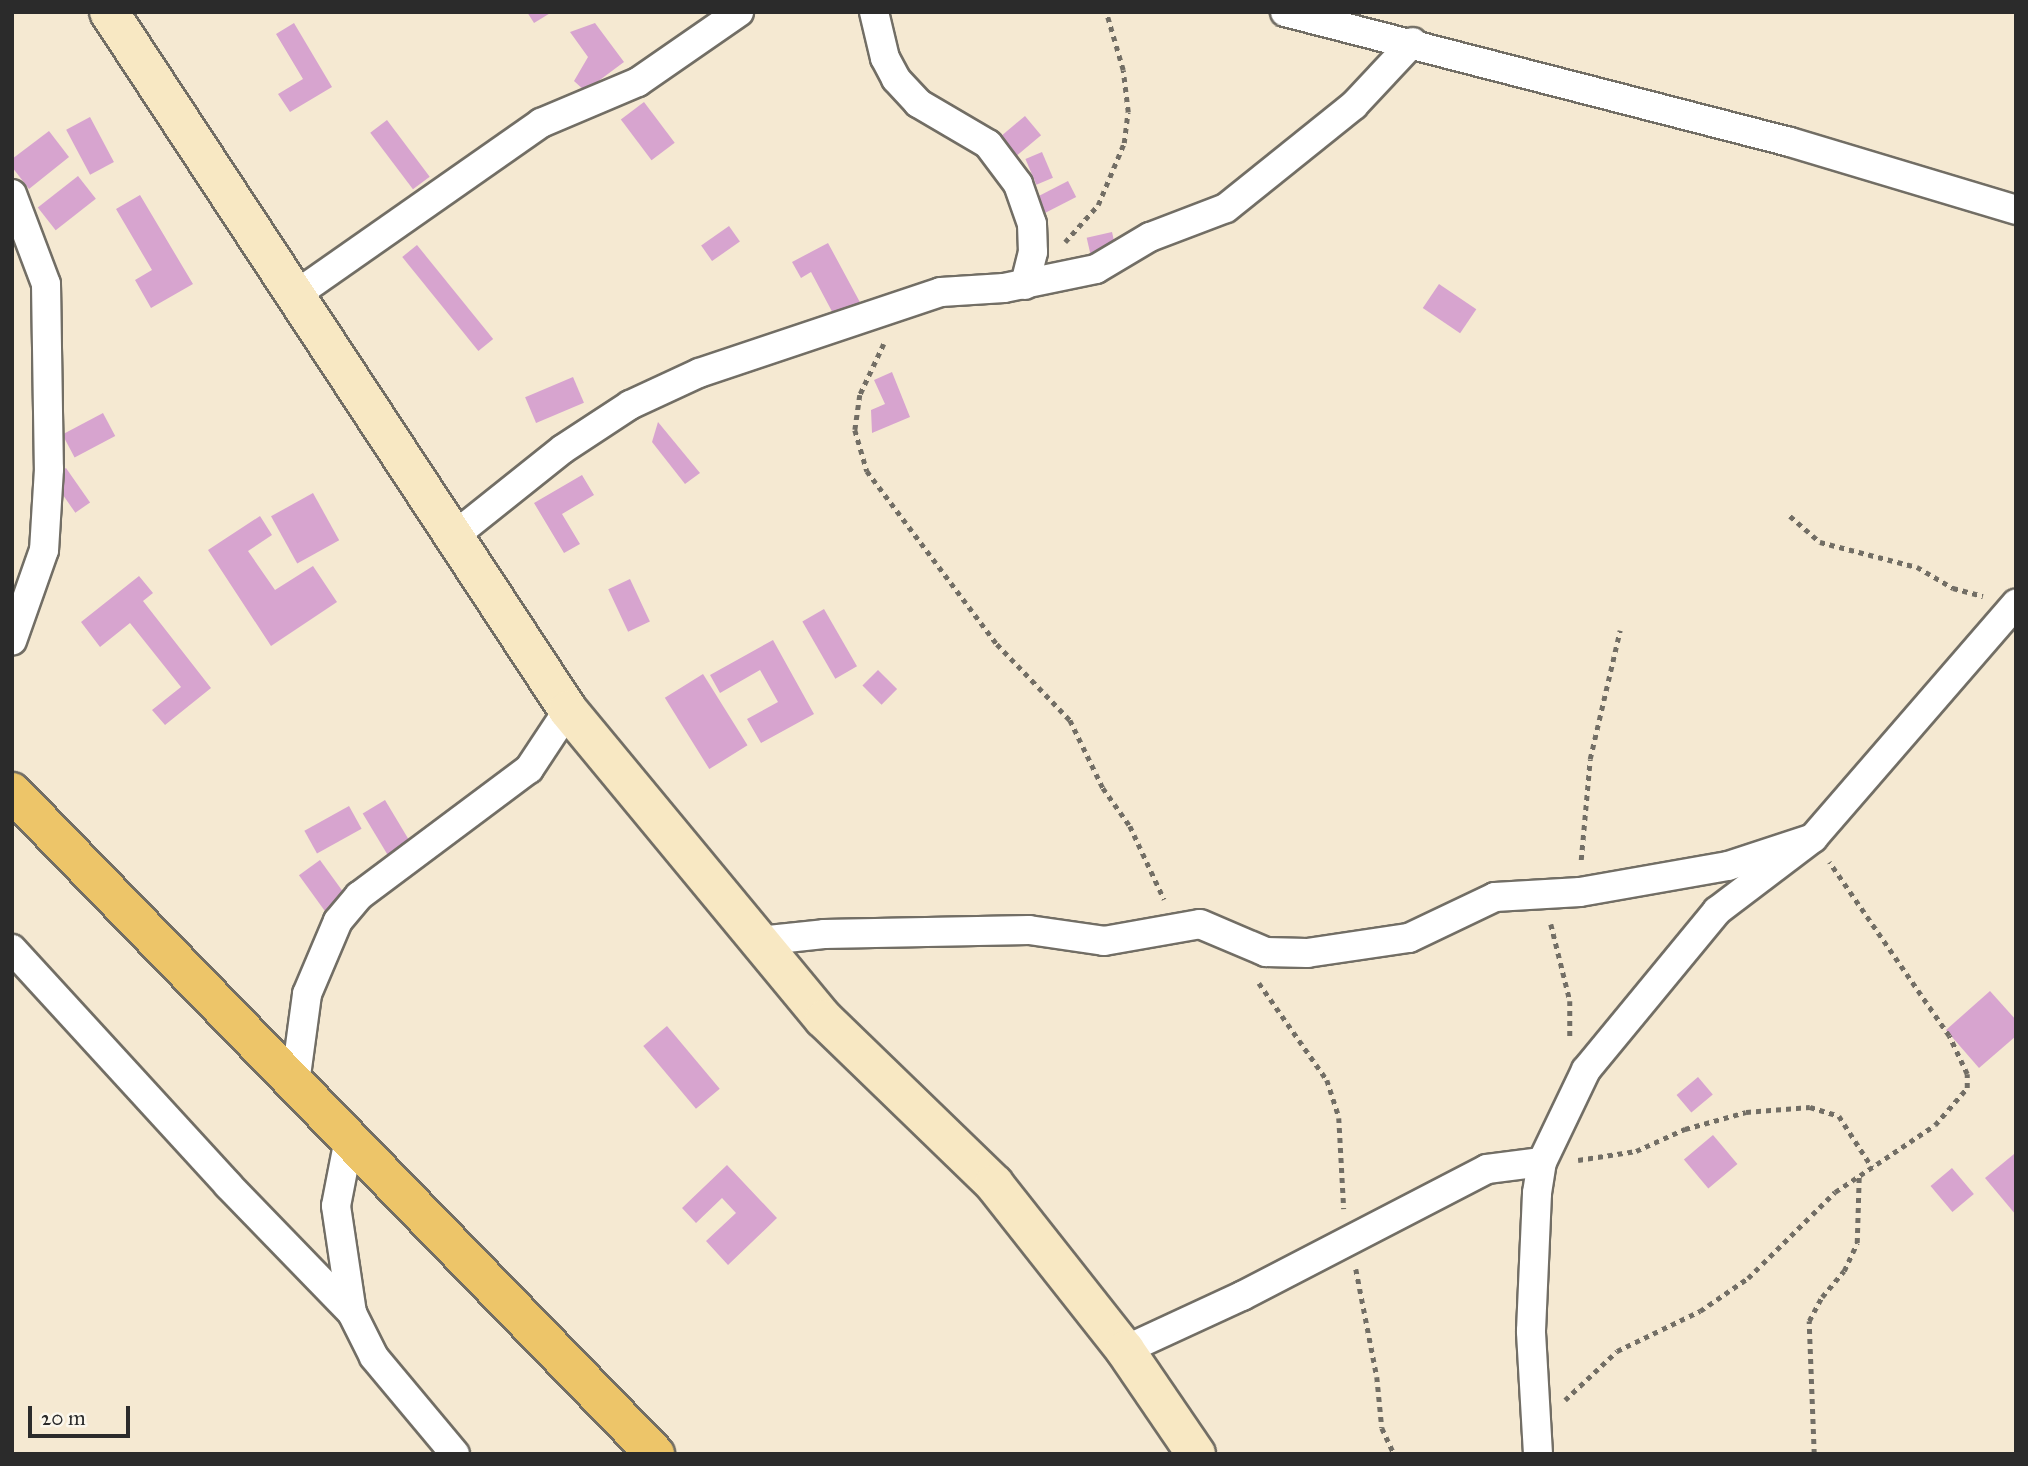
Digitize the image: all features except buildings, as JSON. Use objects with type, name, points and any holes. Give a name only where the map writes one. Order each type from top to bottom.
[{"type":"main road","points":[[12,792],[655,1454]]},
{"type":"street","points":[[108,12],[568,710],[824,1019],[994,1184],[1125,1350],[1196,1454]]},
{"type":"street","points":[[294,296],[541,123],[638,82],[739,12]]},
{"type":"street","points":[[874,12],[885,58],[897,79],[918,103],[988,144],[1018,184],[1032,224],[1027,278]]},
{"type":"street","points":[[1285,12],[1413,43],[1637,106],[1790,142],[2016,210]]},
{"type":"street","points":[[454,536],[563,449],[630,405],[699,373],[941,292],[1096,269],[1150,237],[1226,208],[1354,105],[1413,43]]},
{"type":"street","points":[[12,194],[46,284],[49,469],[44,550],[12,641]]},
{"type":"street","points":[[1537,1449],[1531,1273],[1542,1162],[1586,1070],[1605,1042],[1717,911],[1813,838],[2003,600]]},
{"type":"street","points":[[295,1083],[307,994],[338,921],[359,896],[529,769],[568,710]]},
{"type":"street","points":[[759,942],[824,934],[1029,930],[1104,941],[1184,926],[1206,925],[1226,937],[1266,952],[1317,951],[1409,938],[1495,897],[1580,892],[1728,866],[1813,838]]},
{"type":"street","points":[[12,948],[228,1185],[352,1312]]},
{"type":"street","points":[[349,1139],[335,1206],[352,1312],[374,1357],[455,1454]]},
{"type":"street","points":[[1125,1350],[1242,1296],[1488,1169],[1542,1162]]},
{"type":"path","points":[[1027,278],[1069,239],[1098,205],[1124,143],[1128,112],[1123,70],[1107,12]]},
{"type":"path","points":[[911,303],[883,345],[860,395],[855,430],[867,471],[996,645],[1070,720],[1103,788],[1130,826],[1148,872],[1184,926]]},
{"type":"path","points":[[1790,516],[1820,542],[1917,567],[1953,588],[2003,600]]},
{"type":"path","points":[[1580,892],[1590,760],[1620,630]]},
{"type":"path","points":[[1537,1449],[1567,1398],[1608,1358],[1638,1338],[1700,1311],[1748,1278],[1835,1192],[1871,1167],[1891,1159],[1948,1112],[1967,1088],[1966,1074],[1943,1026],[1813,838]]},
{"type":"path","points":[[1543,895],[1570,1002],[1570,1051]]},
{"type":"path","points":[[1226,937],[1326,1080],[1339,1118],[1341,1189],[1377,1377],[1382,1427],[1394,1454]]},
{"type":"path","points":[[1542,1162],[1622,1155],[1717,1120],[1810,1107],[1836,1113],[1871,1167]]},
{"type":"path","points":[[1814,1454],[1810,1321],[1822,1297],[1844,1271],[1857,1243],[1859,1175]]}]
